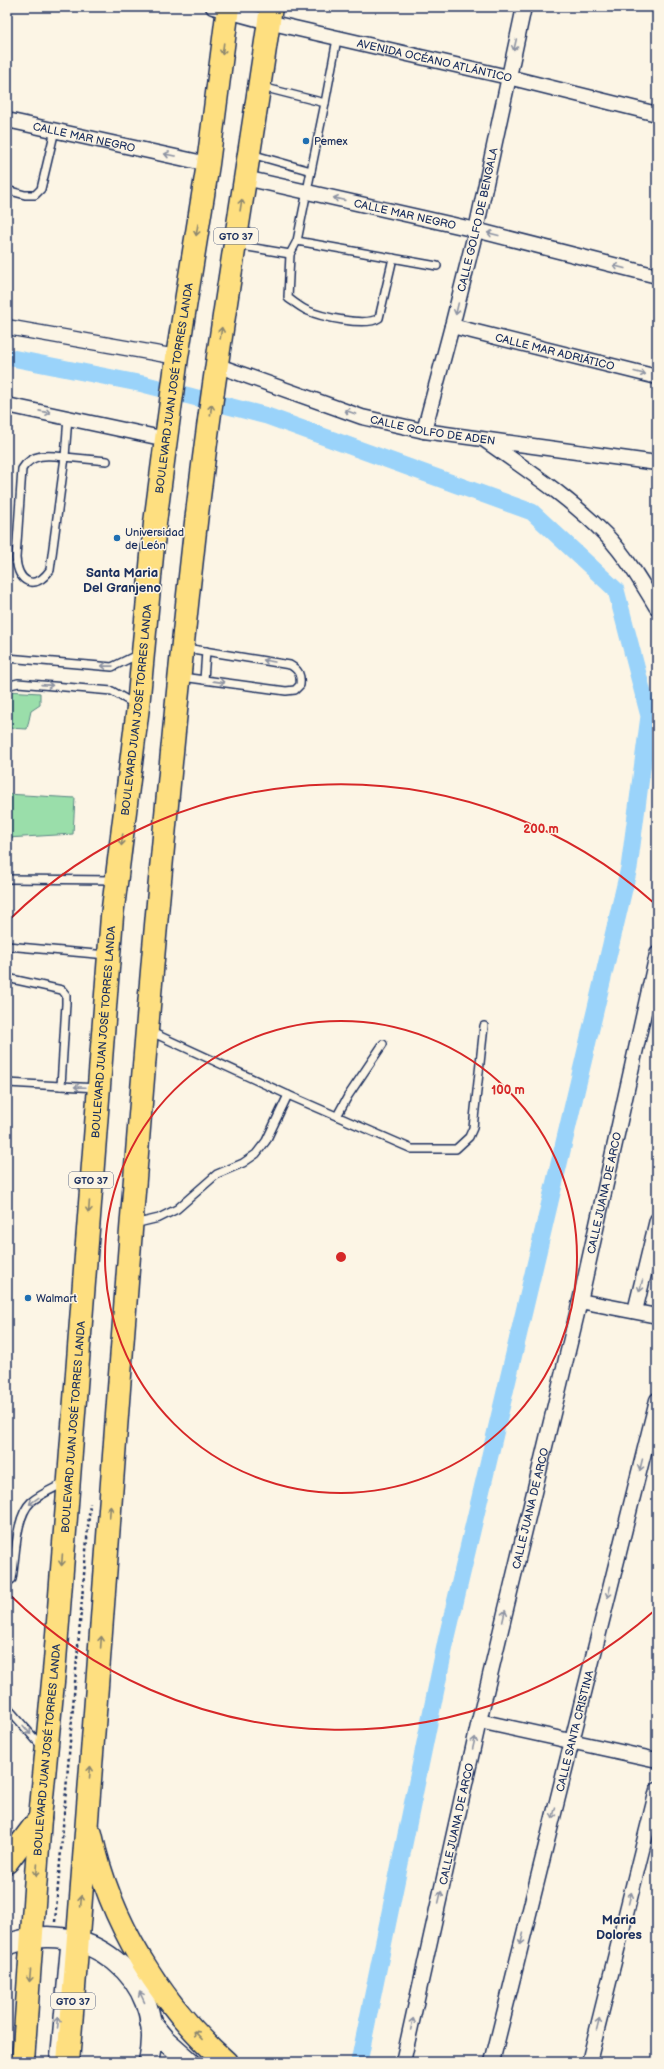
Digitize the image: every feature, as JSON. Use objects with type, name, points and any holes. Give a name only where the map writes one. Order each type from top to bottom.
[{"type":"main road","name":"BOULEVARD JUAN JOSÉ TORRES LANDA","points":[[23,2062],[33,1937],[40,1818],[109,955],[138,707],[142,652],[167,432],[177,357],[208,164],[223,8]]},
{"type":"main road","name":"GTO 37","points":[[68,2062],[72,1939],[87,1814],[130,1225],[146,1029],[180,676],[215,375],[270,15]]},
{"type":"main road","points":[[87,1814],[92,1839],[109,1894],[134,1946],[148,1970],[182,2017],[226,2062]]},
{"type":"main road","points":[[7,1862],[40,1818]]},
{"type":"main road","points":[[7,1944],[33,1937],[72,1939],[104,1952],[126,1970],[141,1994],[150,2022],[152,2039],[149,2062]]},
{"type":"main road","points":[[150,2022],[164,2040],[190,2062]]},
{"type":"street","name":"CALLE GOLFO DE BENGALA","points":[[424,431],[476,230],[524,7]]},
{"type":"street","name":"AVENIDA OCÉANO ATLÁNTICO","points":[[223,8],[270,15],[337,39],[508,77],[657,114]]},
{"type":"street","name":"CALLE MAR NEGRO","points":[[7,120],[208,164]]},
{"type":"street","name":"CALLE MAR NEGRO","points":[[245,178],[476,230],[657,276]]},
{"type":"street","name":"CALLE MAR ADRIÁTICO","points":[[452,326],[657,377]]},
{"type":"street","points":[[7,327],[177,357]]},
{"type":"street","name":"CALLE GOLFO DE ADEN","points":[[215,375],[362,417],[424,431],[657,463]]},
{"type":"street","points":[[7,405],[68,417],[167,432]]},
{"type":"street","points":[[484,439],[577,508],[607,536],[638,576],[657,608]]},
{"type":"street","name":"CALLE JUANA DE ARCO","points":[[404,2062],[479,1721],[580,1301],[657,954]]},
{"type":"street","points":[[635,1311],[657,1220]]},
{"type":"street","points":[[580,1301],[657,1316]]},
{"type":"street","name":"CALLE SANTA CRISTINA","points":[[492,2062],[657,1400]]},
{"type":"street","points":[[479,1721],[657,1760]]},
{"type":"street","points":[[589,2062],[657,1790]]},
{"type":"lane","points":[[337,39],[297,241],[290,254],[288,298],[306,310],[316,313],[363,323],[373,322],[379,318],[393,258]]},
{"type":"lane","points":[[259,86],[325,103]]},
{"type":"lane","points":[[7,190],[25,195],[35,195],[40,190],[55,130]]},
{"type":"lane","points":[[249,154],[311,171]]},
{"type":"lane","points":[[297,241],[437,266]]},
{"type":"lane","points":[[234,245],[290,254]]},
{"type":"lane","points":[[68,417],[65,457],[50,570],[44,579],[35,582],[28,582],[20,576],[17,569],[16,558],[22,469],[27,462],[35,457],[46,455],[65,457],[107,461]]},
{"type":"lane","points":[[180,676],[286,691],[295,690],[300,685],[301,677],[298,670],[290,665],[183,648]]},
{"type":"lane","points":[[204,680],[206,651]]},
{"type":"lane","points":[[7,658],[112,667],[142,652]]},
{"type":"lane","points":[[7,686],[18,683],[112,691],[138,707]]},
{"type":"lane","points":[[7,879],[117,880]]},
{"type":"lane","points":[[7,946],[109,955]]},
{"type":"lane","points":[[7,978],[53,987],[62,990],[66,995],[61,1086]]},
{"type":"lane","points":[[146,1029],[288,1095],[412,1149],[456,1149],[469,1137],[473,1128],[484,1026]]},
{"type":"lane","points":[[337,1116],[348,1096],[383,1044]]},
{"type":"lane","points":[[7,1083],[98,1088]]},
{"type":"lane","points":[[130,1225],[159,1218],[177,1209],[217,1174],[243,1163],[256,1154],[266,1141],[288,1095]]},
{"type":"lane","points":[[7,1583],[12,1579],[21,1519],[26,1507],[32,1501],[68,1481]]},
{"type":"lane","points":[[7,1707],[46,1752]]},
{"type":"lane","points":[[54,2062],[72,1939]]},
{"type":"green space","points":[[7,691],[40,693],[40,705],[31,711],[27,729],[7,728]]},
{"type":"green space","points":[[7,794],[75,798],[73,834],[7,838]]},
{"type":"waterway","points":[[7,357],[143,384],[267,416],[532,512],[616,590],[649,716],[629,868],[446,1641],[359,2062]]},
{"type":"place","name":"Pemex","points":[[306,141]]},
{"type":"place","name":"Universidad de León","points":[[117,538]]},
{"type":"place","name":"Walmart","points":[[28,1298]]},
{"type":"district","name":"Santa Maria Del Granjeno","points":[[122,580]]},
{"type":"district","name":"Maria Dolores","points":[[619,1926]]}]
